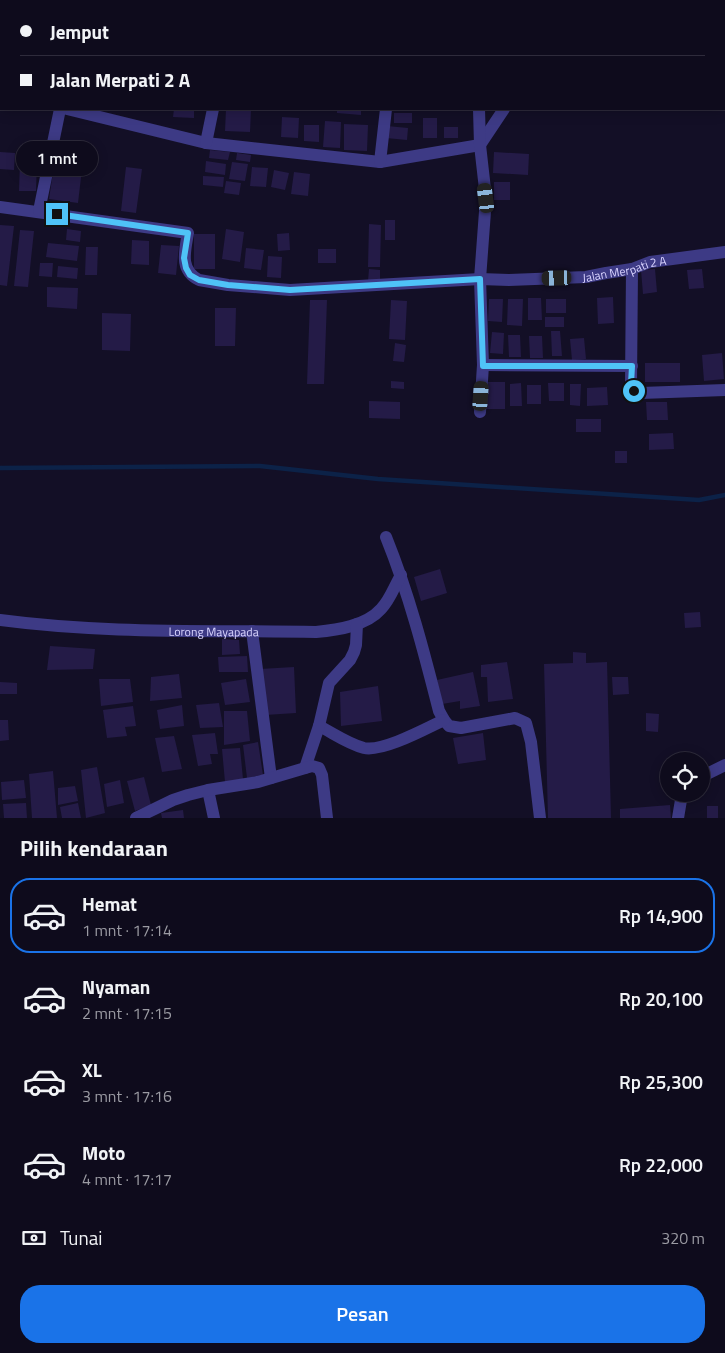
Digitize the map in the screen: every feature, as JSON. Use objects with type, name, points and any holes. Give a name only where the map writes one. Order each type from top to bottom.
[{"type":"street","points":[[39,211],[60,110]]},
{"type":"street","points":[[71,110],[206,143],[380,162],[480,145],[503,110]]},
{"type":"street","points":[[206,143],[213,110]]},
{"type":"street","points":[[380,162],[386,110]]},
{"type":"street","points":[[478,110],[486,198],[480,279],[483,366],[480,412]]},
{"type":"street","name":"Jalan Merpati 2 A","points":[[0,207],[188,233],[184,258],[190,275],[199,280],[228,285],[290,290],[480,279],[509,280],[586,277],[606,272],[632,270],[650,262],[725,252]]},
{"type":"street","points":[[632,270],[631,384],[634,391],[641,393],[725,390]]},
{"type":"street","points":[[483,366],[632,366]]},
{"type":"street","points":[[386,537],[401,575],[418,629],[440,712],[444,720],[449,726],[461,728],[515,718],[526,723],[531,742],[540,818]]},
{"type":"street","name":"Lorong Mayapada","points":[[0,620],[32,624],[138,630],[316,632],[338,630],[357,624],[382,609],[401,575]]},
{"type":"street","points":[[305,768],[319,726],[329,683],[350,660],[354,652],[357,624]]},
{"type":"street","points":[[252,631],[271,778]]},
{"type":"street","points":[[319,726],[354,745],[366,749],[382,748],[444,720]]},
{"type":"street","points":[[710,772],[725,765]]},
{"type":"street","points":[[136,818],[173,800],[208,790],[271,778],[315,767],[321,772],[327,818]]},
{"type":"street","points":[[208,790],[214,818]]},
{"type":"street","points":[[678,818],[681,802]]},
{"type":"building","points":[[174,110],[194,110],[194,118],[173,117]]},
{"type":"building","points":[[226,110],[251,110],[250,132],[225,131]]},
{"type":"building","points":[[337,110],[361,110],[361,115],[337,113]]},
{"type":"building","points":[[394,113],[412,113],[412,123],[394,123]]},
{"type":"building","points":[[282,117],[299,118],[298,138],[281,137]]},
{"type":"building","points":[[423,118],[437,118],[437,138],[423,138]]},
{"type":"building","points":[[325,121],[341,122],[340,148],[323,147]]},
{"type":"building","points":[[344,124],[368,125],[367,151],[344,150]]},
{"type":"building","points":[[304,125],[319,125],[319,142],[304,141]]},
{"type":"building","points":[[387,126],[408,128],[407,140],[386,138]]},
{"type":"building","points":[[444,127],[458,127],[458,138],[444,138]]},
{"type":"building","points":[[63,144],[92,150],[89,166],[60,160]]},
{"type":"building","points":[[210,150],[230,152],[228,160],[209,158]]},
{"type":"building","points":[[0,152],[15,153],[14,170],[0,169]]},
{"type":"building","points":[[494,152],[529,154],[528,175],[493,173]]},
{"type":"building","points":[[237,153],[251,155],[250,162],[236,160]]},
{"type":"building","points":[[20,161],[37,162],[36,191],[19,191]]},
{"type":"building","points":[[206,161],[226,164],[225,175],[205,172]]},
{"type":"building","points":[[232,162],[248,164],[245,181],[229,179]]},
{"type":"building","points":[[54,166],[82,169],[78,203],[49,199]]},
{"type":"building","points":[[126,167],[142,169],[136,213],[121,211]]},
{"type":"building","points":[[252,167],[268,168],[266,187],[250,186]]},
{"type":"building","points":[[274,170],[289,173],[285,190],[271,187]]},
{"type":"building","points":[[294,172],[310,174],[308,196],[291,194]]},
{"type":"building","points":[[203,176],[224,177],[223,187],[203,185]]},
{"type":"building","points":[[226,181],[241,183],[239,195],[224,193]]},
{"type":"building","points":[[494,182],[510,182],[510,200],[494,200]]},
{"type":"building","points":[[385,220],[395,220],[395,240],[385,240]]},
{"type":"building","points":[[369,224],[381,225],[380,267],[368,267]]},
{"type":"building","points":[[0,225],[14,226],[7,286],[0,285]]},
{"type":"building","points":[[67,229],[81,231],[80,242],[66,240]]},
{"type":"building","points":[[226,229],[244,232],[240,262],[222,259]]},
{"type":"building","points":[[20,230],[34,231],[28,287],[14,286]]},
{"type":"building","points":[[289,233],[290,250],[278,251],[277,234]]},
{"type":"building","points":[[194,234],[215,234],[215,269],[194,269]]},
{"type":"building","points":[[132,240],[149,241],[149,265],[131,264]]},
{"type":"building","points":[[48,243],[79,246],[77,261],[46,257]]},
{"type":"building","points":[[161,245],[179,246],[176,275],[158,273]]},
{"type":"building","points":[[86,247],[98,247],[97,275],[85,275]]},
{"type":"building","points":[[246,248],[264,250],[261,270],[244,268]]},
{"type":"building","points":[[318,249],[336,249],[336,263],[318,263]]},
{"type":"building","points":[[268,256],[282,257],[281,278],[267,277]]},
{"type":"building","points":[[40,263],[53,263],[52,277],[39,276]]},
{"type":"building","points":[[58,266],[78,268],[77,279],[57,277]]},
{"type":"building","points":[[369,269],[380,270],[380,281],[368,281]]},
{"type":"building","points":[[655,269],[657,292],[643,294],[641,270]]},
{"type":"building","points":[[702,269],[704,288],[689,289],[687,270]]},
{"type":"building","points":[[47,287],[78,288],[77,309],[47,307]]},
{"type":"building","points":[[613,297],[614,323],[598,324],[597,298]]},
{"type":"building","points":[[528,298],[541,298],[542,320],[528,320]]},
{"type":"building","points":[[489,299],[503,299],[502,322],[488,321]]},
{"type":"building","points":[[508,299],[523,299],[522,326],[507,325]]},
{"type":"building","points":[[546,299],[566,299],[566,313],[546,313]]},
{"type":"building","points":[[310,300],[327,300],[324,384],[307,384]]},
{"type":"building","points":[[391,300],[407,301],[405,340],[389,339]]},
{"type":"building","points":[[215,308],[236,308],[235,346],[215,346]]},
{"type":"building","points":[[102,313],[131,314],[130,351],[102,350]]},
{"type":"building","points":[[545,317],[564,317],[564,327],[545,327]]},
{"type":"building","points":[[551,331],[560,331],[562,356],[552,356]]},
{"type":"building","points":[[492,332],[504,333],[503,354],[490,353]]},
{"type":"building","points":[[508,335],[520,335],[521,357],[509,357]]},
{"type":"building","points":[[529,336],[542,336],[543,358],[530,358]]},
{"type":"building","points":[[584,338],[586,359],[572,360],[570,339]]},
{"type":"building","points":[[395,343],[406,345],[404,362],[393,361]]},
{"type":"building","points":[[722,353],[724,379],[704,381],[702,355]]},
{"type":"building","points":[[645,363],[680,363],[680,382],[645,382]]},
{"type":"building","points":[[391,381],[404,382],[404,389],[391,388]]},
{"type":"building","points":[[486,382],[505,382],[505,409],[486,409]]},
{"type":"building","points":[[521,383],[522,406],[510,406],[510,384]]},
{"type":"building","points":[[548,383],[564,383],[564,401],[549,401]]},
{"type":"building","points":[[570,384],[581,384],[580,406],[570,405]]},
{"type":"building","points":[[527,385],[541,385],[541,404],[527,404]]},
{"type":"building","points":[[607,387],[608,405],[587,406],[587,388]]},
{"type":"building","points":[[369,401],[400,402],[400,419],[369,418]]},
{"type":"building","points":[[646,402],[667,402],[668,420],[647,420]]},
{"type":"building","points":[[576,419],[601,419],[601,432],[576,432]]},
{"type":"building","points":[[673,433],[674,449],[649,450],[649,434]]},
{"type":"building","points":[[615,451],[627,451],[627,463],[615,463]]},
{"type":"building","points":[[440,569],[447,593],[421,601],[414,577]]},
{"type":"building","points":[[700,612],[701,627],[685,628],[684,613]]},
{"type":"building","points":[[222,639],[239,640],[240,654],[222,655]]},
{"type":"building","points":[[50,646],[95,649],[93,669],[47,670]]},
{"type":"building","points":[[573,652],[586,653],[586,663],[607,662],[611,818],[548,818],[544,664],[573,663]]},
{"type":"building","points":[[247,656],[248,672],[219,672],[218,657]]},
{"type":"building","points":[[507,662],[513,699],[488,702],[487,677],[481,677],[481,665]]},
{"type":"building","points":[[294,667],[296,713],[265,715],[260,669]]},
{"type":"building","points":[[473,672],[480,706],[460,709],[460,701],[442,704],[437,680]]},
{"type":"building","points":[[179,674],[182,698],[150,701],[151,677]]},
{"type":"building","points":[[612,677],[628,677],[629,694],[613,695]]},
{"type":"building","points":[[99,679],[130,679],[133,702],[101,706]]},
{"type":"building","points":[[246,679],[250,702],[225,705],[221,683]]},
{"type":"building","points":[[0,682],[17,683],[17,694],[0,694]]},
{"type":"building","points":[[378,686],[382,721],[341,726],[340,692]]},
{"type":"building","points":[[219,703],[223,727],[200,728],[196,705]]},
{"type":"building","points":[[182,705],[184,726],[160,729],[157,710]]},
{"type":"building","points":[[133,706],[136,726],[125,727],[127,736],[107,738],[103,710]]},
{"type":"building","points":[[224,711],[247,711],[250,741],[224,745]]},
{"type":"building","points":[[646,713],[659,714],[658,732],[646,731]]},
{"type":"building","points":[[0,720],[8,720],[9,740],[0,741]]},
{"type":"building","points":[[215,733],[218,754],[210,754],[212,764],[198,766],[192,735]]},
{"type":"building","points":[[483,733],[486,760],[458,764],[453,738]]},
{"type":"building","points":[[174,736],[182,769],[162,772],[155,738]]},
{"type":"building","points":[[258,742],[263,775],[247,778],[243,745]]},
{"type":"building","points":[[240,748],[243,779],[225,782],[222,749]]},
{"type":"building","points":[[97,767],[105,813],[86,818],[81,770]]},
{"type":"building","points":[[53,771],[57,818],[32,818],[29,774]]},
{"type":"building","points":[[144,777],[151,805],[135,811],[127,781]]},
{"type":"building","points":[[24,780],[26,798],[2,800],[1,782]]},
{"type":"building","points":[[120,780],[124,803],[107,807],[104,784]]},
{"type":"building","points":[[75,786],[78,801],[58,805],[58,788]]},
{"type":"building","points":[[26,803],[27,818],[4,818],[3,804]]},
{"type":"building","points":[[78,803],[81,818],[62,818],[60,807]]},
{"type":"building","points":[[670,805],[671,818],[620,818],[620,809]]},
{"type":"building","points":[[707,806],[718,806],[718,818],[707,818]]},
{"type":"building","points":[[183,810],[184,818],[162,818],[161,813]]},
{"type":"waterway","points":[[0,468],[260,466],[378,479],[699,500],[725,495]]},
{"type":"route","points":[[57,214],[188,233],[184,258],[190,275],[199,280],[228,285],[290,290],[480,279],[483,366],[632,366],[631,384],[634,391]]}]
